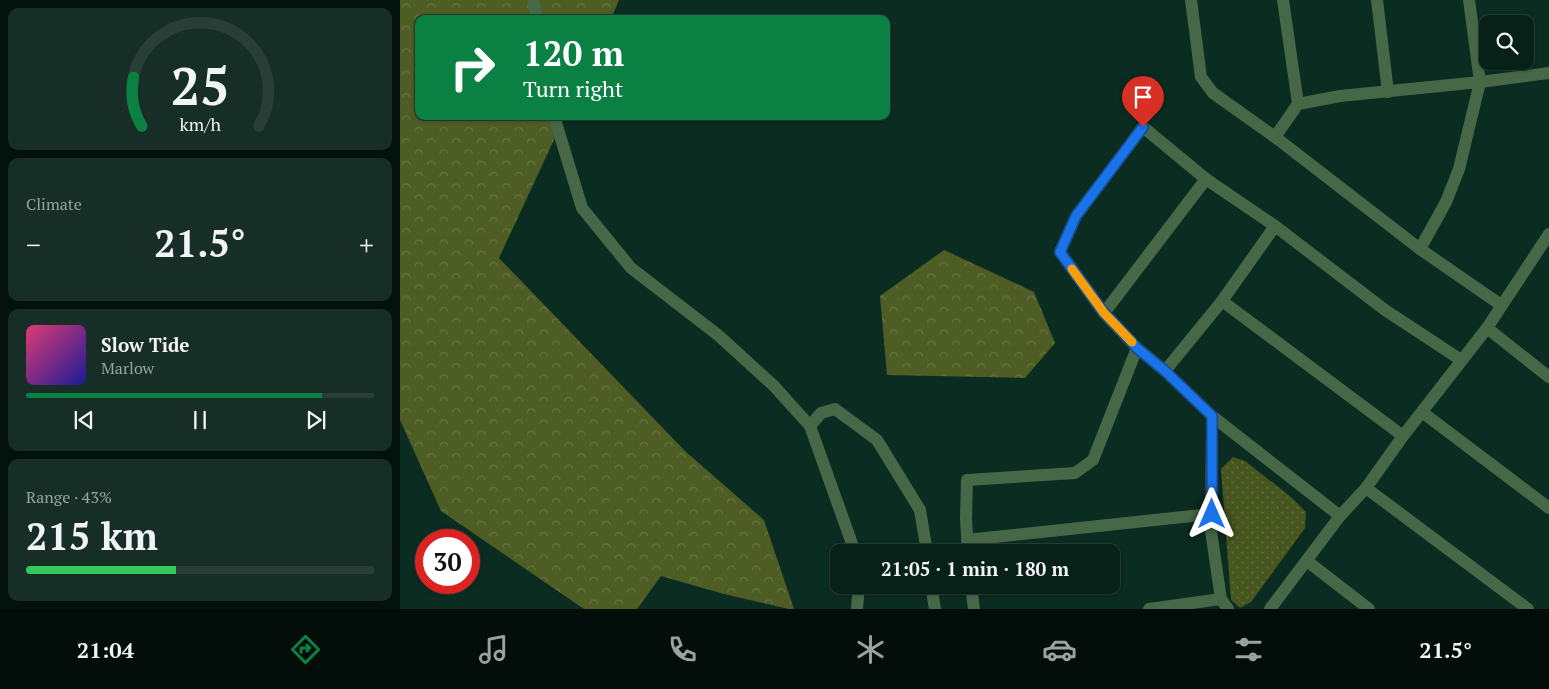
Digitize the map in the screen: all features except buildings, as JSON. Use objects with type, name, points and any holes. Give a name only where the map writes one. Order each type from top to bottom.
[{"type":"street","points":[[533,0],[536,15]]},
{"type":"street","points":[[1191,0],[1201,77],[1213,93],[1274,137],[1420,249],[1501,305]]},
{"type":"street","points":[[1283,0],[1298,104]]},
{"type":"street","points":[[1377,0],[1388,92]]},
{"type":"street","points":[[1420,249],[1446,202],[1459,169],[1480,82],[1469,0]]},
{"type":"street","points":[[1274,137],[1298,104],[1340,96],[1549,73]]},
{"type":"street","points":[[555,120],[582,208],[631,268],[718,335],[774,386],[810,426],[852,544]]},
{"type":"street","points":[[1340,516],[1212,416],[1165,371],[1137,348],[1104,313],[1060,252],[1076,216],[1143,127],[1206,179],[1275,226],[1385,310],[1461,360]]},
{"type":"street","points":[[1104,313],[1206,179]]},
{"type":"street","points":[[1165,371],[1222,301],[1275,226]]},
{"type":"street","points":[[1270,609],[1340,516],[1366,488],[1403,436],[1487,328],[1549,234]]},
{"type":"street","points":[[1222,301],[1403,436]]},
{"type":"street","points":[[1487,328],[1549,377]]},
{"type":"street","points":[[967,544],[967,480],[1075,473],[1094,460],[1137,348]]},
{"type":"street","points":[[810,426],[821,413],[834,409],[877,440],[920,510],[925,544]]},
{"type":"street","points":[[1422,412],[1549,508]]},
{"type":"street","points":[[1148,609],[1224,604],[1211,531],[1212,416]]},
{"type":"street","points":[[1366,488],[1528,609]]},
{"type":"street","points":[[982,544],[1212,514]]},
{"type":"street","points":[[1307,562],[1369,609]]},
{"type":"street","points":[[857,609],[858,594]]},
{"type":"street","points":[[932,594],[935,609]]},
{"type":"street","points":[[972,594],[974,609]]},
{"type":"green space","points":[[400,0],[619,0],[613,15],[415,15],[415,120],[563,120],[499,258],[685,451],[764,520],[794,609],[724,594],[661,576],[637,609],[584,609],[480,538],[480,529],[467,529],[441,511],[400,420]]},
{"type":"green space","points":[[944,250],[1034,292],[1055,343],[1025,378],[887,375],[880,296]]},
{"type":"green space","points":[[1233,457],[1245,461],[1291,497],[1306,512],[1305,528],[1251,602],[1240,608],[1231,600],[1221,469]]},
{"type":"slow traffic","points":[[1072,269],[1104,313],[1132,342]]},
{"type":"route","points":[[1143,127],[1076,216],[1060,252],[1104,313],[1137,348],[1165,371],[1212,416],[1212,514]]}]
